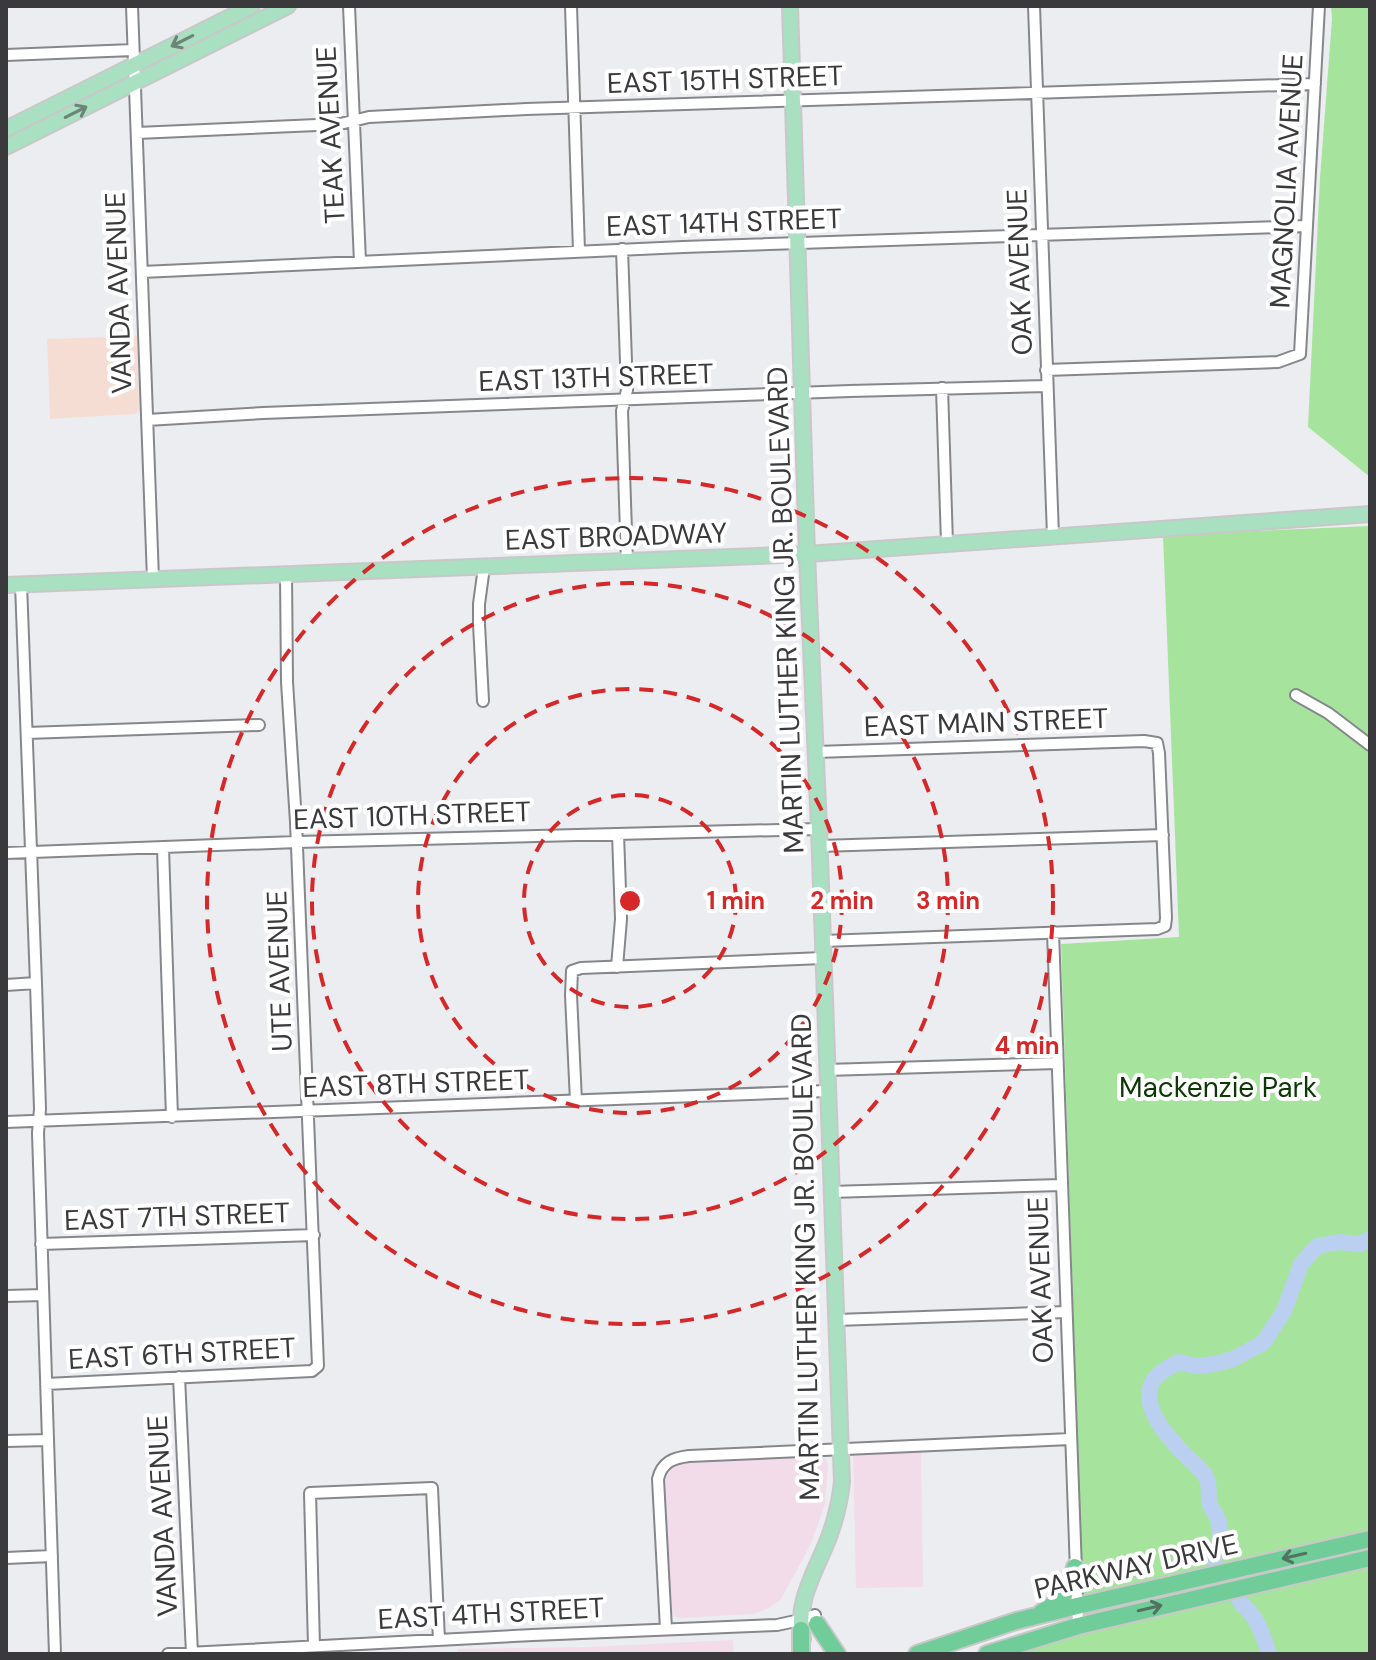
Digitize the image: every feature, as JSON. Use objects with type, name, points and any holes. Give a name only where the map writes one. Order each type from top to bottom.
[{"type":"highway","name":"PARKWAY DRIVE","points":[[917,1654],[1028,1618],[1370,1539]]},
{"type":"highway","name":"PARKWAY DRIVE","points":[[987,1654],[1078,1626],[1370,1558]]},
{"type":"highway","points":[[1028,1618],[1055,1604],[1072,1581],[1075,1567]]},
{"type":"highway","points":[[801,1654],[808,1622]]},
{"type":"highway","points":[[808,1622],[837,1654]]},
{"type":"highway","points":[[902,1654],[950,1642]]},
{"type":"main road","points":[[6,129],[134,57],[252,6]]},
{"type":"main road","points":[[6,147],[288,6]]},
{"type":"main road","name":"MARTIN LUTHER KING JR. BOULEVARD","points":[[790,6],[842,1482],[839,1508],[800,1615],[808,1622]]},
{"type":"main road","name":"EAST BROADWAY","points":[[13,584],[807,554],[1370,514]]},
{"type":"main road","points":[[808,1622],[809,1654]]},
{"type":"main road","points":[[808,1622],[829,1654]]},
{"type":"street","name":"VANDA AVENUE","points":[[132,6],[153,579]]},
{"type":"street","name":"TEAK AVENUE","points":[[349,6],[360,262]]},
{"type":"street","points":[[571,6],[579,251]]},
{"type":"street","name":"OAK AVENUE","points":[[1034,6],[1053,536]]},
{"type":"street","name":"MAGNOLIA AVENUE","points":[[1046,370],[1278,362],[1300,354],[1319,6]]},
{"type":"street","points":[[6,55],[134,57]]},
{"type":"street","name":"EAST 15TH STREET","points":[[137,133],[340,124],[369,117],[575,108],[1315,84]]},
{"type":"street","name":"EAST 14TH STREET","points":[[142,272],[622,249],[1307,226]]},
{"type":"street","points":[[622,249],[627,390],[622,411],[627,562]]},
{"type":"street","name":"EAST 13TH STREET","points":[[147,420],[263,413],[1047,386]]},
{"type":"street","points":[[942,388],[947,543]]},
{"type":"street","points":[[483,701],[479,604],[484,567]]},
{"type":"street","name":"UTE AVENUE","points":[[286,574],[286,660],[297,842],[318,1366]]},
{"type":"street","points":[[13,584],[27,733],[55,1654]]},
{"type":"street","points":[[1296,695],[1328,713],[1370,745]]},
{"type":"street","points":[[27,733],[259,725]]},
{"type":"street","name":"EAST MAIN STREET","points":[[816,752],[1157,743],[1163,835]]},
{"type":"street","name":"EAST 10TH STREET","points":[[6,853],[297,842],[819,829]]},
{"type":"street","points":[[617,967],[621,919],[618,834]]},
{"type":"street","points":[[820,846],[1163,835],[1166,918],[1165,926],[1157,929],[823,941]]},
{"type":"street","points":[[163,848],[172,1117]]},
{"type":"street","name":"OAK AVENUE","points":[[1053,932],[1078,1626]]},
{"type":"street","points":[[576,1101],[572,971],[581,968],[823,958]]},
{"type":"street","points":[[6,985],[36,983]]},
{"type":"street","points":[[826,1070],[1057,1063]]},
{"type":"street","name":"EAST 8TH STREET","points":[[6,1122],[827,1091]]},
{"type":"street","points":[[831,1192],[1061,1185]]},
{"type":"street","name":"EAST 7TH STREET","points":[[41,1244],[314,1235]]},
{"type":"street","points":[[6,1296],[43,1295]]},
{"type":"street","points":[[836,1320],[1066,1312]]},
{"type":"street","name":"EAST 6TH STREET","points":[[46,1384],[312,1371],[318,1366]]},
{"type":"street","name":"VANDA AVENUE","points":[[179,1377],[192,1653]]},
{"type":"street","points":[[666,1629],[658,1484],[659,1474],[672,1459],[841,1448],[1070,1439]]},
{"type":"street","points":[[6,1441],[48,1440]]},
{"type":"street","points":[[314,1646],[310,1493],[432,1488],[439,1640]]},
{"type":"street","points":[[6,1558],[52,1556]]},
{"type":"street","name":"EAST 4TH STREET","points":[[168,1654],[808,1622]]},
{"type":"shaded area","points":[[137,336],[138,412],[50,419],[47,339]]},
{"type":"shaded area","points":[[921,1450],[923,1587],[856,1588],[853,1451]]},
{"type":"shaded area","points":[[824,1458],[828,1464],[825,1504],[811,1544],[781,1599],[753,1614],[676,1617],[671,1605],[665,1482],[670,1469],[684,1463]]},
{"type":"shaded area","points":[[733,1640],[734,1654],[456,1654],[458,1649]]},
{"type":"green space","points":[[1331,6],[1370,6],[1370,477],[1308,427]]},
{"type":"green space","name":"Mackenzie Park","points":[[1370,526],[1370,1654],[1019,1654],[1084,1632],[1061,944],[1179,937],[1163,535]]},
{"type":"waterway","points":[[1214,1559],[1220,1528],[1210,1503],[1207,1480],[1159,1423],[1150,1404],[1151,1385],[1159,1374],[1179,1362],[1196,1366],[1215,1364],[1233,1359],[1263,1343],[1284,1311],[1301,1264],[1317,1246],[1339,1242],[1360,1244],[1370,1239]]},
{"type":"waterway","points":[[1240,1602],[1259,1626],[1269,1654]]}]
